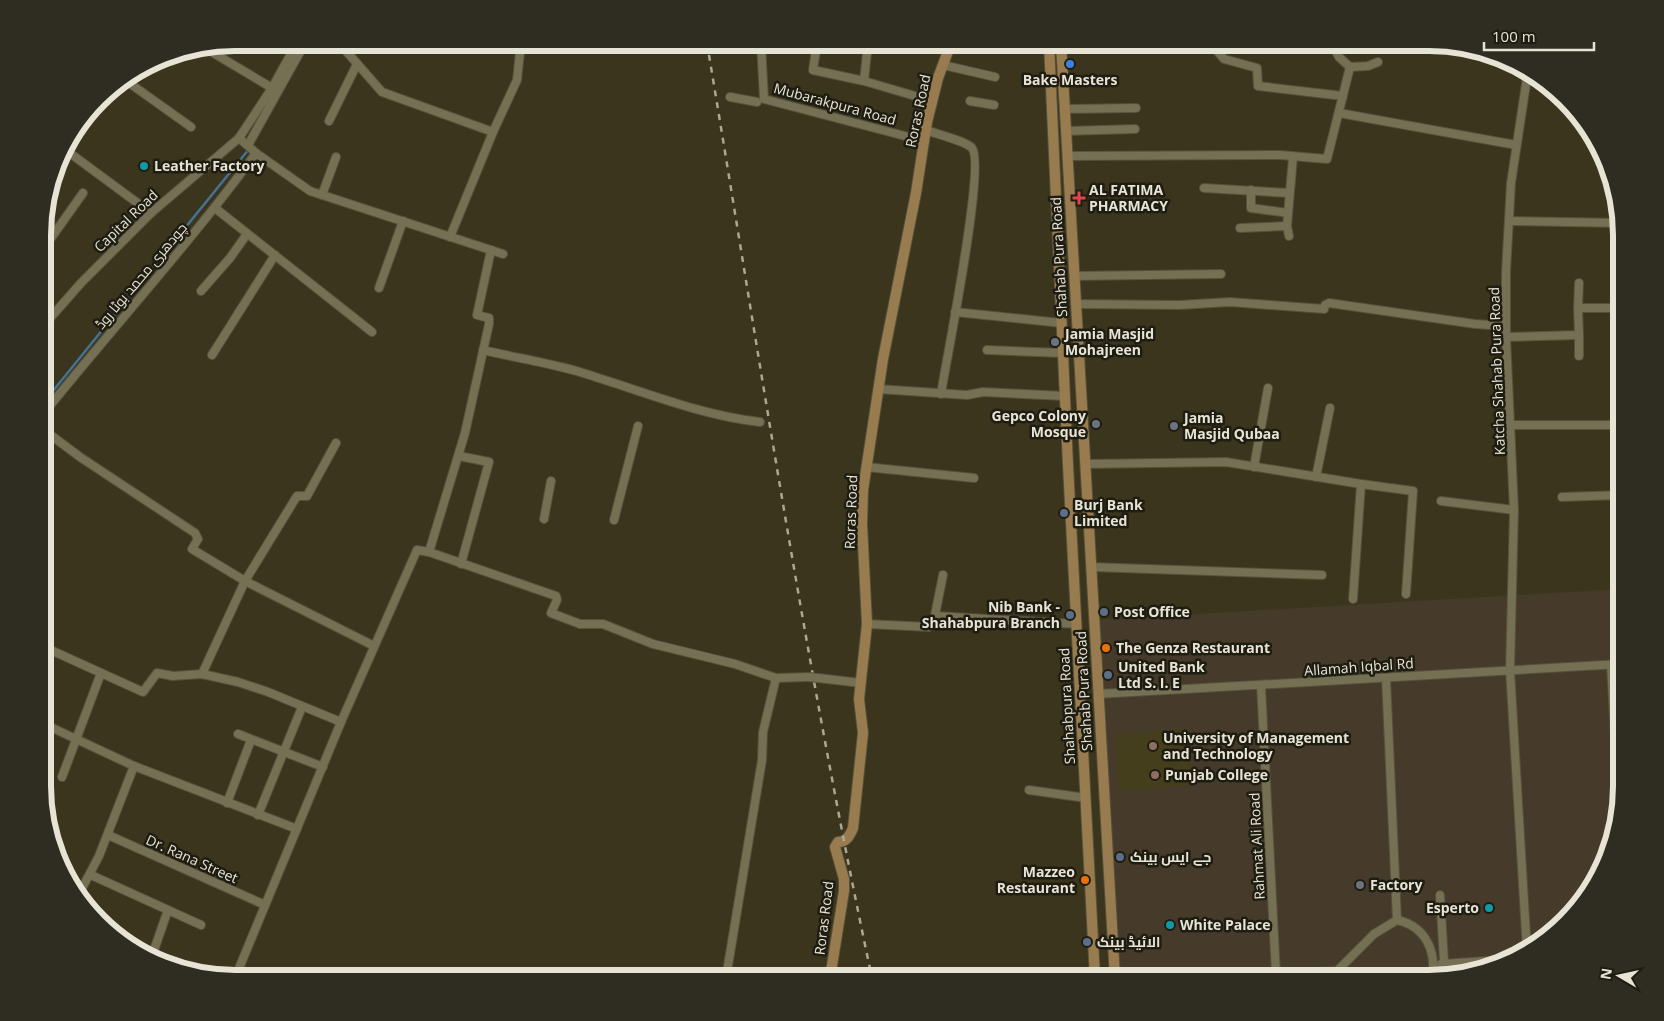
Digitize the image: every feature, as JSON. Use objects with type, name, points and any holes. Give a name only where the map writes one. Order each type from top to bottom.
[{"type":"main road","name":"Roras Road","points":[[831,970],[844,891],[844,879],[835,847],[838,842],[843,842],[849,837],[854,824],[863,733],[859,699],[866,624],[862,524],[866,467],[878,389],[932,100],[948,51]]},
{"type":"main road","name":"Shahabpura Road","points":[[1049,51],[1064,396],[1096,970]]},
{"type":"main road","name":"Shahab Pura Road","points":[[1061,51],[1115,970]]},
{"type":"main road","points":[[1054,146],[1067,151]]},
{"type":"main road","points":[[1055,174],[1059,170],[1068,172]]},
{"type":"main road","points":[[1081,695],[1098,694]]},
{"type":"street","name":"Capital Road","points":[[51,316],[151,213],[239,138],[272,88],[292,51]]},
{"type":"street","points":[[248,145],[300,51]]},
{"type":"street","points":[[346,51],[382,92],[493,132]]},
{"type":"street","points":[[450,237],[493,132],[517,80],[520,51]]},
{"type":"street","name":"Mubarakpura Road","points":[[761,51],[764,99],[925,136]]},
{"type":"street","points":[[816,51],[813,70],[864,81],[932,100]]},
{"type":"street","points":[[864,81],[867,51]]},
{"type":"street","points":[[1217,51],[1224,59],[1257,68],[1258,86],[1343,96]]},
{"type":"street","points":[[1336,51],[1339,57],[1350,67],[1368,66],[1378,62]]},
{"type":"street","points":[[213,53],[272,88]]},
{"type":"street","points":[[329,120],[357,64]]},
{"type":"street","points":[[943,65],[995,77]]},
{"type":"street","points":[[1067,151],[1280,154],[1293,157],[1327,159],[1350,67]]},
{"type":"street","name":"Katcha Shahab Pura Road","points":[[1526,942],[1510,670],[1514,510],[1512,425],[1506,337],[1506,272],[1516,145],[1527,79]]},
{"type":"street","points":[[131,84],[191,127]]},
{"type":"street","points":[[730,97],[757,102]]},
{"type":"street","points":[[970,101],[994,105]]},
{"type":"street","points":[[1064,109],[1136,108]]},
{"type":"street","points":[[1339,113],[1516,145]]},
{"type":"street","points":[[1066,132],[1135,130]]},
{"type":"street","points":[[925,136],[969,146],[974,154],[972,210],[941,394]]},
{"type":"street","points":[[239,138],[256,153],[310,191],[503,254]]},
{"type":"street","points":[[70,153],[151,213]]},
{"type":"street","name":"چودھری محمد بوٹا روڈ","points":[[51,404],[215,208],[256,153]]},
{"type":"street","points":[[322,195],[336,157]]},
{"type":"street","points":[[1289,236],[1287,226],[1293,157]]},
{"type":"street","points":[[1204,188],[1289,193]]},
{"type":"street","points":[[1251,190],[1251,208],[1288,213]]},
{"type":"street","points":[[51,238],[83,193]]},
{"type":"street","points":[[215,208],[372,332]]},
{"type":"street","points":[[379,288],[403,221]]},
{"type":"street","points":[[1510,221],[1612,223]]},
{"type":"street","points":[[1240,228],[1287,226]]},
{"type":"street","points":[[201,291],[230,258],[247,234]]},
{"type":"street","points":[[429,552],[459,456],[490,319],[477,315],[491,250]]},
{"type":"street","points":[[212,355],[274,255]]},
{"type":"street","points":[[1074,276],[1221,274]]},
{"type":"street","points":[[1579,283],[1579,356]]},
{"type":"street","points":[[1076,304],[1230,302],[1324,309],[1325,305],[1329,303],[1475,324],[1506,326]]},
{"type":"street","points":[[1578,308],[1613,308]]},
{"type":"street","points":[[955,312],[1061,323]]},
{"type":"street","points":[[1506,337],[1579,335]]},
{"type":"street","points":[[483,350],[582,373],[644,394],[725,417],[760,422]]},
{"type":"street","points":[[987,350],[1063,353]]},
{"type":"street","points":[[1254,467],[1268,388]]},
{"type":"street","points":[[878,389],[966,395],[983,392],[1064,396]]},
{"type":"street","points":[[1316,477],[1330,408]]},
{"type":"street","points":[[1512,425],[1613,425]]},
{"type":"street","points":[[614,520],[638,426]]},
{"type":"street","points":[[51,435],[80,457],[195,533],[198,539],[192,549],[245,581],[374,646]]},
{"type":"street","points":[[202,674],[245,581],[297,496],[307,496],[336,443]]},
{"type":"street","points":[[459,456],[489,462],[462,564]]},
{"type":"street","points":[[1085,464],[1226,462],[1412,491],[1406,594]]},
{"type":"street","points":[[866,467],[974,478]]},
{"type":"street","points":[[544,519],[552,481]]},
{"type":"street","points":[[1353,599],[1361,484]]},
{"type":"street","points":[[1562,497],[1613,495]]},
{"type":"street","points":[[1441,501],[1514,510]]},
{"type":"street","points":[[238,970],[340,722],[417,550],[429,552],[556,596],[557,600],[551,613],[580,624],[603,624],[653,644],[735,664],[776,678],[808,677],[861,683]]},
{"type":"street","points":[[1091,568],[1322,575]]},
{"type":"street","points":[[866,624],[929,627],[934,625],[943,575]]},
{"type":"street","points":[[936,616],[1077,624]]},
{"type":"street","points":[[51,650],[143,692],[157,673],[173,676],[202,674],[268,692],[340,722]]},
{"type":"street","points":[[1611,664],[1613,700]]},
{"type":"street","name":"Allamah Iqbal Rd","points":[[1098,694],[1262,686],[1611,664]]},
{"type":"street","points":[[62,777],[75,738],[101,673]]},
{"type":"street","points":[[727,970],[762,760],[763,732],[776,678]]},
{"type":"street","points":[[1386,678],[1396,920]]},
{"type":"street","name":"Rahmat Ali Road","points":[[1262,686],[1276,970]]},
{"type":"street","points":[[258,815],[302,707]]},
{"type":"street","points":[[51,727],[134,766],[297,829]]},
{"type":"street","points":[[238,734],[323,767]]},
{"type":"street","points":[[226,803],[251,740]]},
{"type":"street","points":[[82,889],[91,875],[108,835],[134,766]]},
{"type":"street","points":[[1030,790],[1086,798]]},
{"type":"street","name":"Dr. Rana Street","points":[[108,835],[265,905]]},
{"type":"street","points":[[91,875],[201,925]]},
{"type":"street","points":[[1440,895],[1445,969]]},
{"type":"street","points":[[154,951],[168,910]]},
{"type":"street","points":[[1338,970],[1374,934],[1396,920],[1408,923],[1419,931],[1429,944],[1434,964],[1433,970]]},
{"type":"street","points":[[1434,964],[1485,961]]},
{"type":"shaded area","points":[[1613,589],[1613,786],[1609,822],[1603,845],[1594,867],[1575,898],[1541,932],[1499,956],[1465,966],[1429,970],[1115,970],[1094,620]]},
{"type":"shaded area","points":[[1189,729],[1193,785],[1118,791],[1115,734]]},
{"type":"waterway","points":[[255,140],[285,86]]},
{"type":"waterway","points":[[51,393],[249,149]]},
{"type":"railway","points":[[708,51],[804,628],[870,970]]},
{"type":"place","name":"Bake Masters","points":[[1070,64]]},
{"type":"place","name":"Leather Factory","points":[[144,166]]},
{"type":"place","name":"AL FATIMA PHARMACY","points":[[1079,198]]},
{"type":"place","name":"Jamia Masjid Mohajreen","points":[[1055,342]]},
{"type":"place","name":"Gepco Colony Mosque","points":[[1096,424]]},
{"type":"place","name":"Jamia Masjid Qubaa","points":[[1174,426]]},
{"type":"place","name":"Burj Bank Limited","points":[[1064,513]]},
{"type":"place","name":"Post Office","points":[[1104,612]]},
{"type":"place","name":"Nib Bank - Shahabpura Branch","points":[[1070,615]]},
{"type":"place","name":"The Genza Restaurant","points":[[1106,648]]},
{"type":"place","name":"United Bank Ltd S. I. E","points":[[1108,675]]},
{"type":"place","name":"University of Management and Technology","points":[[1153,746]]},
{"type":"place","name":"Punjab College","points":[[1155,775]]},
{"type":"place","name":"جے ایس بینک","points":[[1120,857]]},
{"type":"place","name":"Mazzeo Restaurant","points":[[1085,880]]},
{"type":"place","name":"Factory","points":[[1360,885]]},
{"type":"place","name":"Esperto","points":[[1489,908]]},
{"type":"place","name":"White Palace","points":[[1170,925]]},
{"type":"place","name":"الائیڈ بینک","points":[[1087,942]]}]
